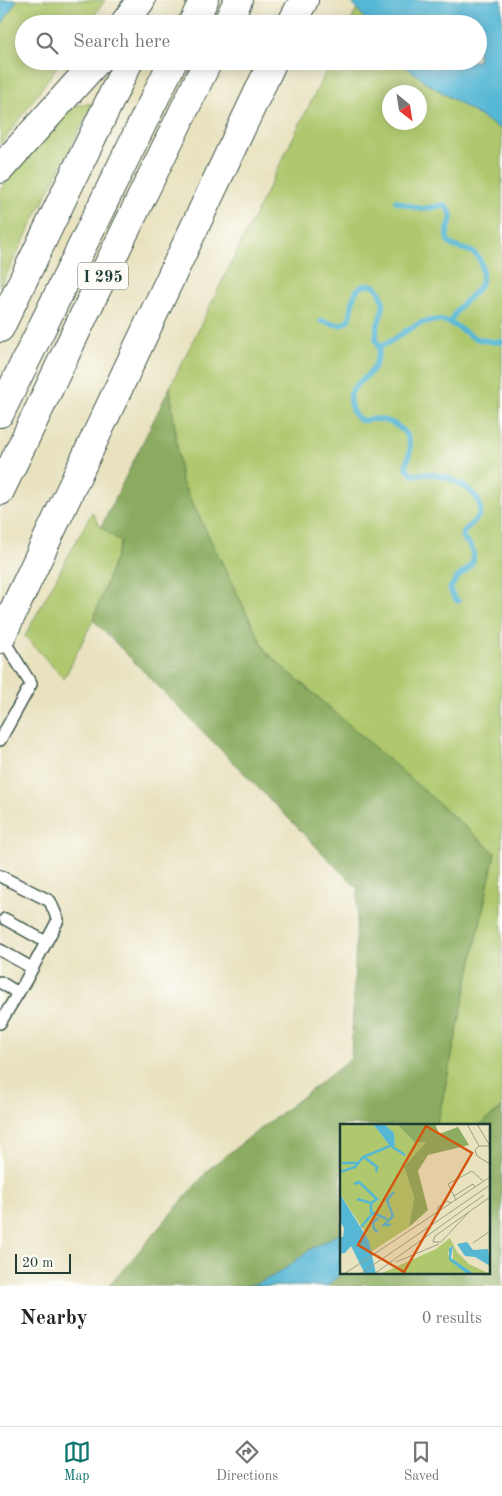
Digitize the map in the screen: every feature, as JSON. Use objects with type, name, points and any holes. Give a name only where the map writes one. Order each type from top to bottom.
[{"type":"main road","points":[[130,15],[141,0]]},
{"type":"main road","points":[[152,15],[158,0]]},
{"type":"main road","points":[[196,15],[204,0]]},
{"type":"main road","points":[[231,15],[238,0]]},
{"type":"main road","points":[[0,169],[89,70]]},
{"type":"main road","points":[[0,328],[126,70]]},
{"type":"main road","name":"I 295","points":[[0,413],[170,70]]},
{"type":"main road","name":"I 295","points":[[0,491],[204,70]]},
{"type":"main road","points":[[1,638],[269,70]]},
{"type":"lane","points":[[0,740],[30,684],[1,638]]},
{"type":"lane","points":[[0,876],[50,902],[58,920],[18,993],[2,1016]]},
{"type":"lane","points":[[5,919],[46,942]]},
{"type":"lane","points":[[0,950],[32,968]]},
{"type":"lane","points":[[0,982],[18,993]]},
{"type":"green space","points":[[0,0],[105,0],[94,15],[15,15],[15,70],[55,70],[0,146]]},
{"type":"green space","points":[[357,8],[362,15],[354,15]]},
{"type":"green space","points":[[327,70],[410,70],[427,83],[502,130],[502,1108],[480,1124],[437,1124],[495,853],[266,652],[181,480],[170,387]]},
{"type":"green space","points":[[93,103],[0,287],[0,190],[71,106]]},
{"type":"green space","points":[[170,387],[181,480],[266,652],[495,853],[437,1124],[340,1124],[340,1274],[490,1274],[490,1124],[480,1124],[502,1108],[502,1286],[369,1286],[365,1283],[362,1286],[109,1286],[211,1167],[351,1059],[358,889],[93,620],[121,542],[101,527]]},
{"type":"green space","points":[[92,512],[101,527],[121,541],[93,620],[64,679],[25,636]]},
{"type":"water","points":[[0,0],[17,0],[0,27]]},
{"type":"water","points":[[350,0],[502,0],[502,130],[427,83],[410,70],[487,70],[487,15],[362,15]]},
{"type":"water","points":[[340,1234],[341,1274],[327,1286],[246,1286],[273,1276],[311,1249]]},
{"type":"waterway","points":[[396,201],[422,209],[444,205],[451,214],[447,232],[448,241],[452,246],[474,253],[480,261],[482,276],[479,287],[458,309],[450,322]]},
{"type":"waterway","points":[[321,321],[338,325],[343,324],[350,315],[356,291],[368,285],[375,286],[378,289],[383,301],[382,313],[376,333],[376,340],[379,345],[378,358],[370,373],[351,393],[350,404],[352,411],[358,419],[379,419],[402,429],[410,445],[406,467],[412,475],[439,475],[455,481],[476,497],[479,504],[479,515],[465,530],[462,537],[472,549],[472,562],[456,579],[450,589],[454,598],[458,601]]},
{"type":"waterway","points":[[379,347],[418,324],[432,320],[450,323],[478,339],[502,342]]}]
